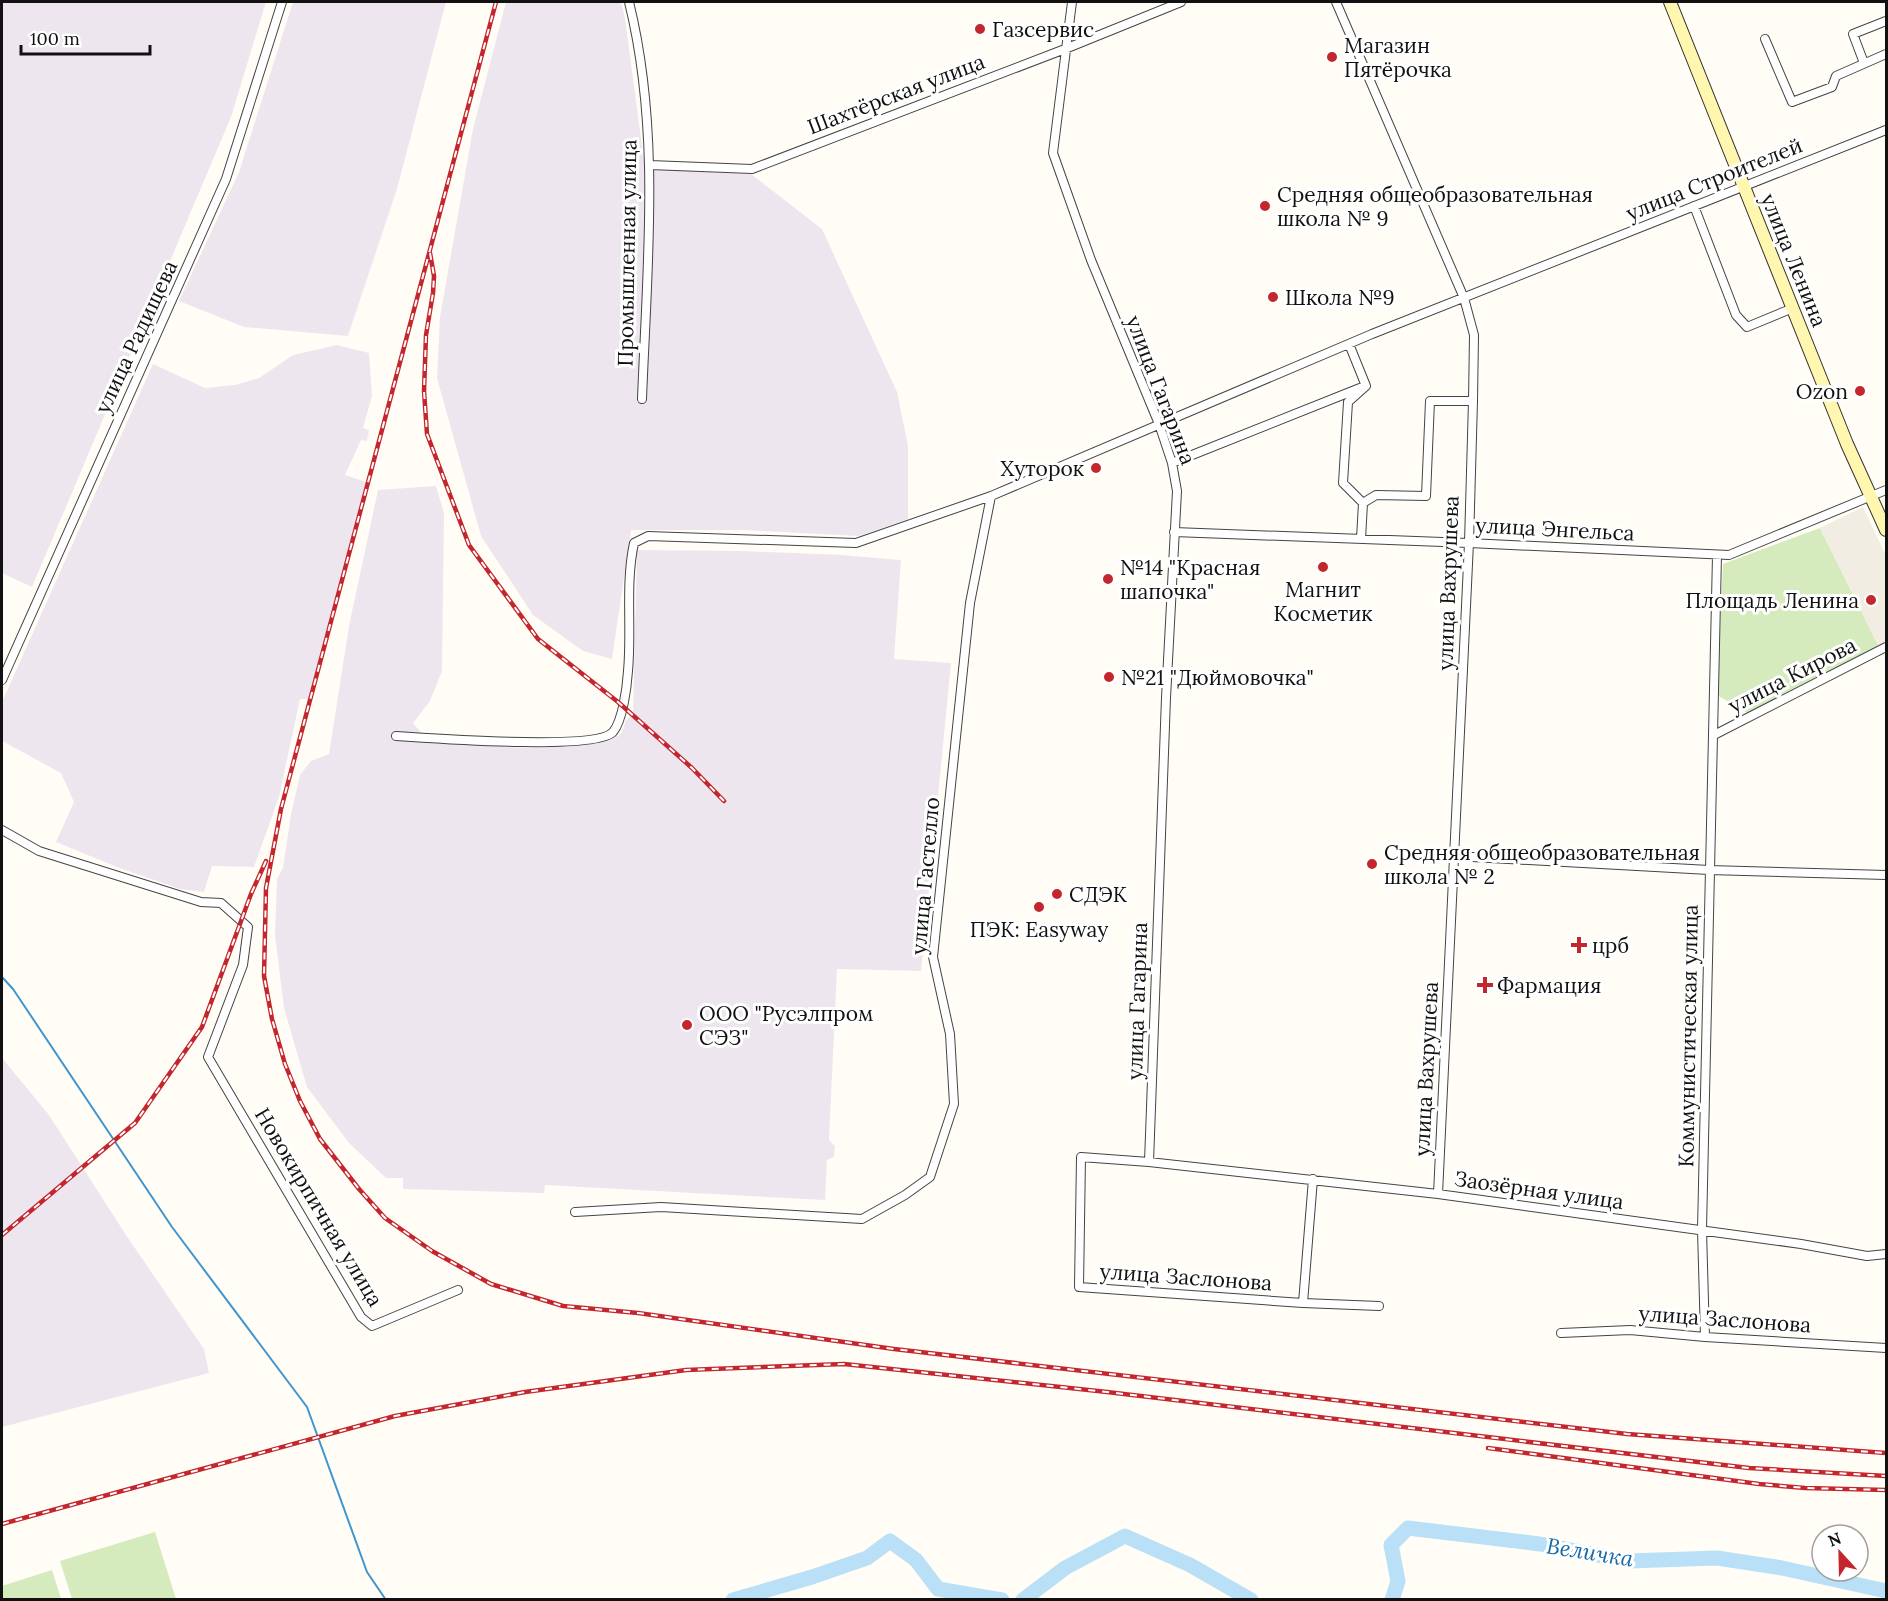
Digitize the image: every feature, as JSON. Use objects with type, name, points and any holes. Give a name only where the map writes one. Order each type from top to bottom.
[{"type":"main road","name":"улица Ленина","points":[[1670,2],[1847,444],[1887,530]]},
{"type":"street","name":"улица Радищева","points":[[2,680],[226,179],[282,2]]},
{"type":"street","name":"Промышленная улица","points":[[629,2],[637,35],[650,165],[642,399]]},
{"type":"street","name":"улица Гагарина","points":[[1072,2],[1053,153],[1091,260],[1159,424],[1172,463],[1177,491],[1166,698],[1149,1162]]},
{"type":"street","name":"Шахтёрская улица","points":[[650,165],[752,170],[1181,2]]},
{"type":"street","name":"улица Вахрушева","points":[[1336,2],[1464,298],[1474,335],[1469,543],[1438,1194]]},
{"type":"street","points":[[1864,63],[1853,34],[1887,21]]},
{"type":"street","points":[[1765,39],[1792,102],[1832,87],[1836,76],[1887,54]]},
{"type":"street","name":"улица Строителей","points":[[396,736],[538,742],[602,738],[612,733],[620,719],[628,671],[629,564],[634,543],[648,536],[856,543],[991,496],[1349,344],[1887,130]]},
{"type":"street","points":[[1694,206],[1736,315],[1747,327],[1793,308]]},
{"type":"street","points":[[1349,344],[1366,386]]},
{"type":"street","points":[[1172,463],[1366,386]]},
{"type":"street","points":[[1361,539],[1363,503],[1343,483],[1348,402],[1366,386]]},
{"type":"street","points":[[1363,503],[1376,495],[1426,496],[1430,401],[1473,401]]},
{"type":"street","name":"улица Энгельса","points":[[1174,532],[1729,555],[1887,490]]},
{"type":"street","name":"улица Гастелло","points":[[575,1212],[661,1207],[862,1219],[905,1195],[930,1177],[954,1104],[950,1034],[933,957],[970,603],[991,496]]},
{"type":"street","name":"Коммунистическая улица","points":[[1705,1337],[1702,1230],[1717,555]]},
{"type":"street","name":"улица Кирова","points":[[1714,735],[1887,647]]},
{"type":"street","name":"Новокирпичная улица","points":[[2,830],[39,850],[201,902],[221,903],[248,927],[243,965],[208,1057],[361,1317],[372,1326],[458,1290]]},
{"type":"street","points":[[1454,856],[1709,870],[1887,875]]},
{"type":"street","name":"улица Заслонова","points":[[1149,1162],[1081,1157],[1079,1287],[1303,1303],[1379,1306]]},
{"type":"street","name":"Заозёрная улица","points":[[1149,1162],[1438,1194],[1801,1244],[1867,1256],[1887,1254]]},
{"type":"street","points":[[1303,1303],[1313,1179]]},
{"type":"street","name":"улица Заслонова","points":[[1561,1333],[1630,1330],[1887,1348]]},
{"type":"shaded area","points":[[2,2],[266,2],[231,117],[32,587],[2,573]]},
{"type":"shaded area","points":[[293,2],[446,2],[397,189],[348,336],[244,327],[179,301],[239,172]]},
{"type":"shaded area","points":[[506,2],[621,2],[645,169],[751,174],[822,229],[897,392],[908,446],[908,519],[859,536],[743,530],[631,530],[612,659],[583,651],[533,615],[481,536],[437,378],[440,317],[473,129]]},
{"type":"shaded area","points":[[337,345],[369,353],[372,396],[363,428],[369,430],[367,441],[361,440],[345,475],[366,482],[308,699],[300,699],[279,797],[254,867],[212,866],[204,892],[180,889],[56,842],[74,802],[61,773],[2,741],[2,702],[153,364],[205,388],[235,385],[259,378],[293,355]]},
{"type":"shaded area","points":[[436,486],[444,513],[442,671],[430,701],[413,723],[430,743],[529,748],[587,744],[611,740],[621,734],[633,711],[637,550],[741,551],[901,560],[894,659],[951,663],[921,971],[837,969],[829,1140],[835,1146],[834,1157],[827,1160],[825,1200],[545,1185],[544,1193],[403,1189],[403,1178],[386,1178],[349,1143],[307,1087],[284,1008],[275,935],[277,879],[283,868],[291,814],[300,775],[311,761],[329,754],[349,626],[378,490]]},
{"type":"shaded area","name":"Площадь Ленина","points":[[1863,507],[1886,556],[1886,644],[1879,647],[1820,528]]},
{"type":"shaded area","points":[[2,1058],[49,1115],[126,1235],[204,1349],[209,1373],[2,1427]]},
{"type":"green space","points":[[1820,528],[1879,647],[1747,713],[1717,695],[1723,564]]},
{"type":"green space","points":[[155,1532],[176,1599],[72,1599],[60,1561]]},
{"type":"green space","points":[[52,1570],[61,1599],[2,1599],[2,1586]]},
{"type":"waterway","points":[[2,977],[13,989],[172,1227],[307,1407],[367,1572],[386,1600]]},
{"type":"waterway","name":"Величка","points":[[1392,1600],[1398,1581],[1391,1545],[1408,1528],[1540,1544],[1629,1561],[1717,1558],[1782,1568],[1886,1591]]},
{"type":"waterway","name":"Величка","points":[[1023,1600],[1065,1568],[1125,1536],[1190,1565],[1251,1600]]},
{"type":"waterway","name":"Величка","points":[[733,1600],[867,1558],[890,1541],[916,1560],[938,1589],[1002,1600]]},
{"type":"railway","points":[[496,2],[281,809],[266,888],[264,976],[272,1019],[285,1064],[300,1101],[320,1139],[385,1218],[432,1251],[491,1284],[563,1306],[638,1313],[894,1349],[1627,1434],[1886,1453]]},
{"type":"railway","points":[[430,253],[434,276],[426,335],[424,391],[427,434],[469,545],[538,639],[618,702],[692,768],[724,801]]},
{"type":"railway","points":[[2,1235],[135,1123],[202,1027],[251,894],[266,861]]},
{"type":"railway","points":[[2,1524],[395,1416],[525,1392],[686,1370],[844,1364],[1107,1392],[1749,1468],[1886,1476]]},
{"type":"railway","points":[[1488,1448],[1759,1484],[1805,1488],[1886,1490]]},
{"type":"place","name":"Газсервис","points":[[980,29]]},
{"type":"place","name":"Магазин Пятёрочка","points":[[1332,57]]},
{"type":"place","name":"Средняя общеобразовательная школа № 9","points":[[1265,206]]},
{"type":"place","name":"Школа №9","points":[[1273,297]]},
{"type":"place","name":"Ozon","points":[[1860,391]]},
{"type":"place","name":"Хуторок","points":[[1096,468]]},
{"type":"place","name":"Магнит Косметик","points":[[1323,567]]},
{"type":"place","name":"№14 \"Красная шапочка\"","points":[[1108,579]]},
{"type":"place","name":"Площадь Ленина","points":[[1871,600]]},
{"type":"place","name":"№21 \"Дюймовочка\"","points":[[1109,677]]},
{"type":"place","name":"Средняя общеобразовательная школа № 2","points":[[1372,864]]},
{"type":"place","name":"СДЭК","points":[[1057,894]]},
{"type":"place","name":"ПЭК: Easyway","points":[[1039,907]]},
{"type":"place","name":"црб","points":[[1579,945]]},
{"type":"place","name":"Фармация","points":[[1485,985]]},
{"type":"place","name":"ООО \"Русэлпром СЭЗ\"","points":[[687,1025]]}]
